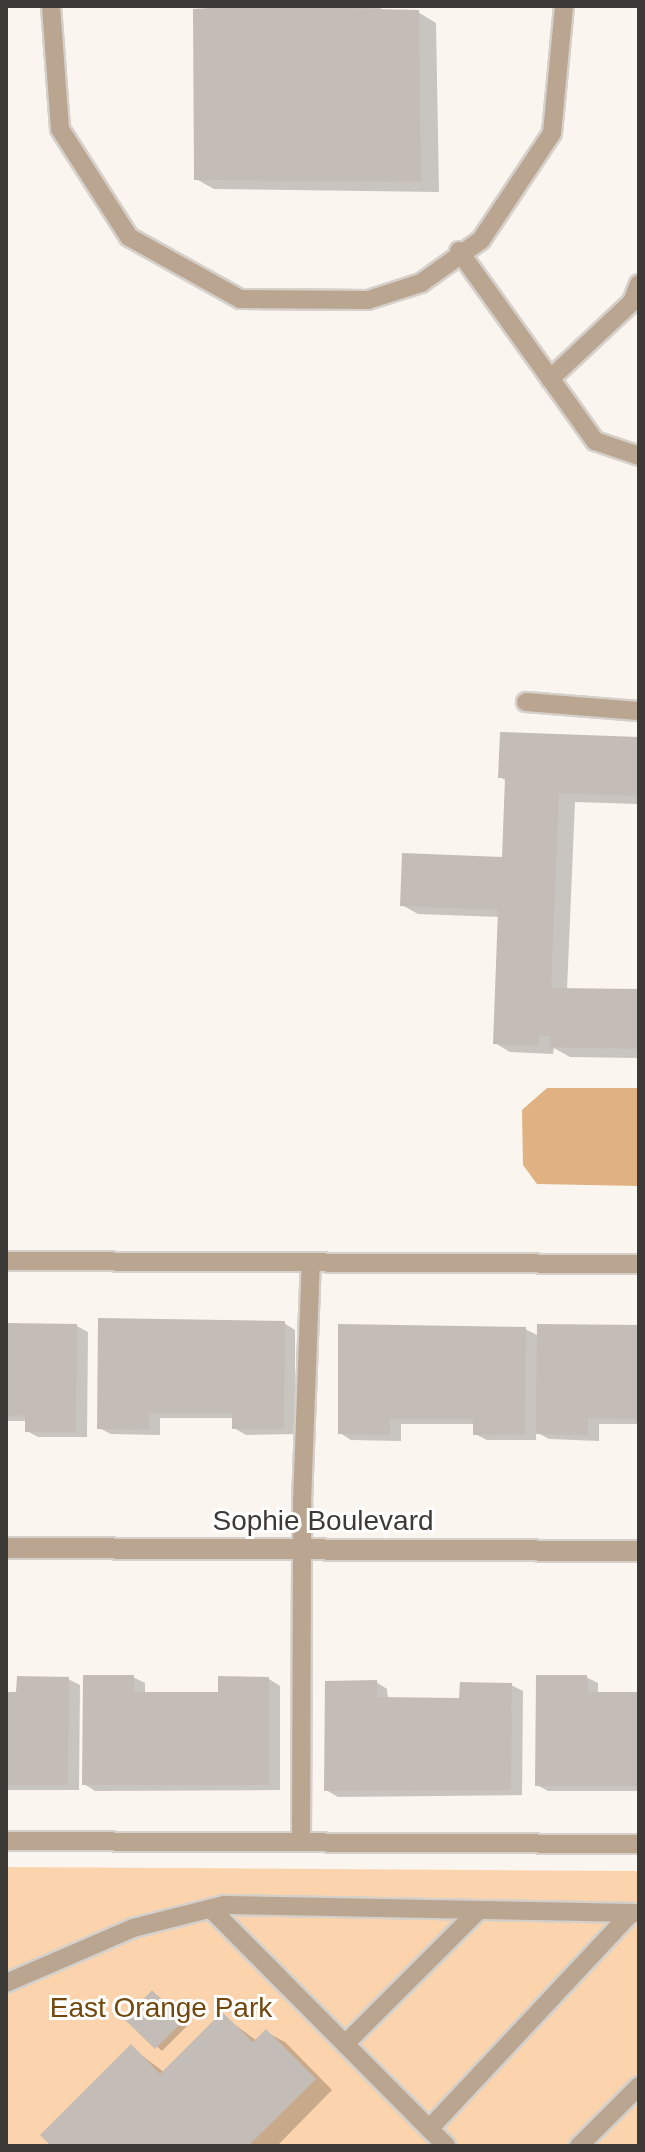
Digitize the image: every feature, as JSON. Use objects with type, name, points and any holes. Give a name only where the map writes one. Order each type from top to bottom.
[{"type":"street","name":"Sophie Boulevard","points":[[6,1548],[639,1551]]},
{"type":"lane","points":[[51,6],[60,129],[129,237],[240,299],[368,300],[421,283],[459,251],[481,240],[552,133],[564,6]]},
{"type":"lane","points":[[459,251],[595,441],[639,456]]},
{"type":"lane","points":[[550,379],[632,302],[639,284]]},
{"type":"lane","points":[[526,702],[639,711]]},
{"type":"lane","points":[[6,1261],[639,1264]]},
{"type":"lane","points":[[301,1842],[303,1549],[311,1262]]},
{"type":"lane","points":[[6,1841],[639,1844]]},
{"type":"lane","points":[[211,1909],[446,2146]]},
{"type":"lane","points":[[6,1983],[133,1928],[211,1909],[635,1913]]},
{"type":"lane","points":[[345,2044],[479,1910]]},
{"type":"lane","points":[[429,2129],[635,1913]]},
{"type":"lane","points":[[579,2146],[639,2086]]},
{"type":"green space","name":"East Orange Park","points":[[6,1867],[639,1871],[639,2146],[6,2146]]},
{"type":"shaded area","points":[[547,1088],[639,1088],[639,1186],[537,1184],[523,1165],[522,1110]]},
{"type":"building","points":[[237,6],[419,10],[421,182],[194,180],[193,9]]},
{"type":"building","points":[[500,732],[639,737],[639,796],[559,793],[551,988],[639,989],[639,1049],[549,1047],[550,1036],[539,1036],[538,1046],[493,1044],[498,910],[400,906],[402,853],[502,857],[505,778],[498,778]]},
{"type":"building","points":[[98,1318],[285,1321],[284,1429],[232,1429],[232,1413],[149,1413],[149,1430],[97,1429]]},
{"type":"building","points":[[6,1323],[77,1324],[76,1432],[25,1432],[25,1415],[6,1416]]},
{"type":"building","points":[[338,1324],[526,1327],[525,1434],[473,1435],[473,1419],[390,1419],[390,1435],[338,1434]]},
{"type":"building","points":[[537,1324],[639,1325],[639,1419],[588,1418],[588,1435],[536,1434]]},
{"type":"building","points":[[83,1675],[134,1675],[134,1692],[218,1692],[218,1676],[269,1677],[269,1785],[82,1785]]},
{"type":"building","points":[[536,1675],[587,1675],[588,1692],[639,1692],[639,1786],[535,1786]]},
{"type":"building","points":[[17,1676],[69,1677],[68,1785],[6,1785],[6,1692],[16,1692]]},
{"type":"building","points":[[377,1680],[377,1697],[459,1698],[460,1682],[512,1683],[511,1790],[324,1791],[325,1681]]},
{"type":"building","points":[[152,1990],[183,2021],[155,2049],[124,2019]]},
{"type":"building","points":[[222,2012],[253,2042],[266,2029],[316,2079],[248,2146],[51,2146],[40,2135],[131,2044],[160,2074]]}]
